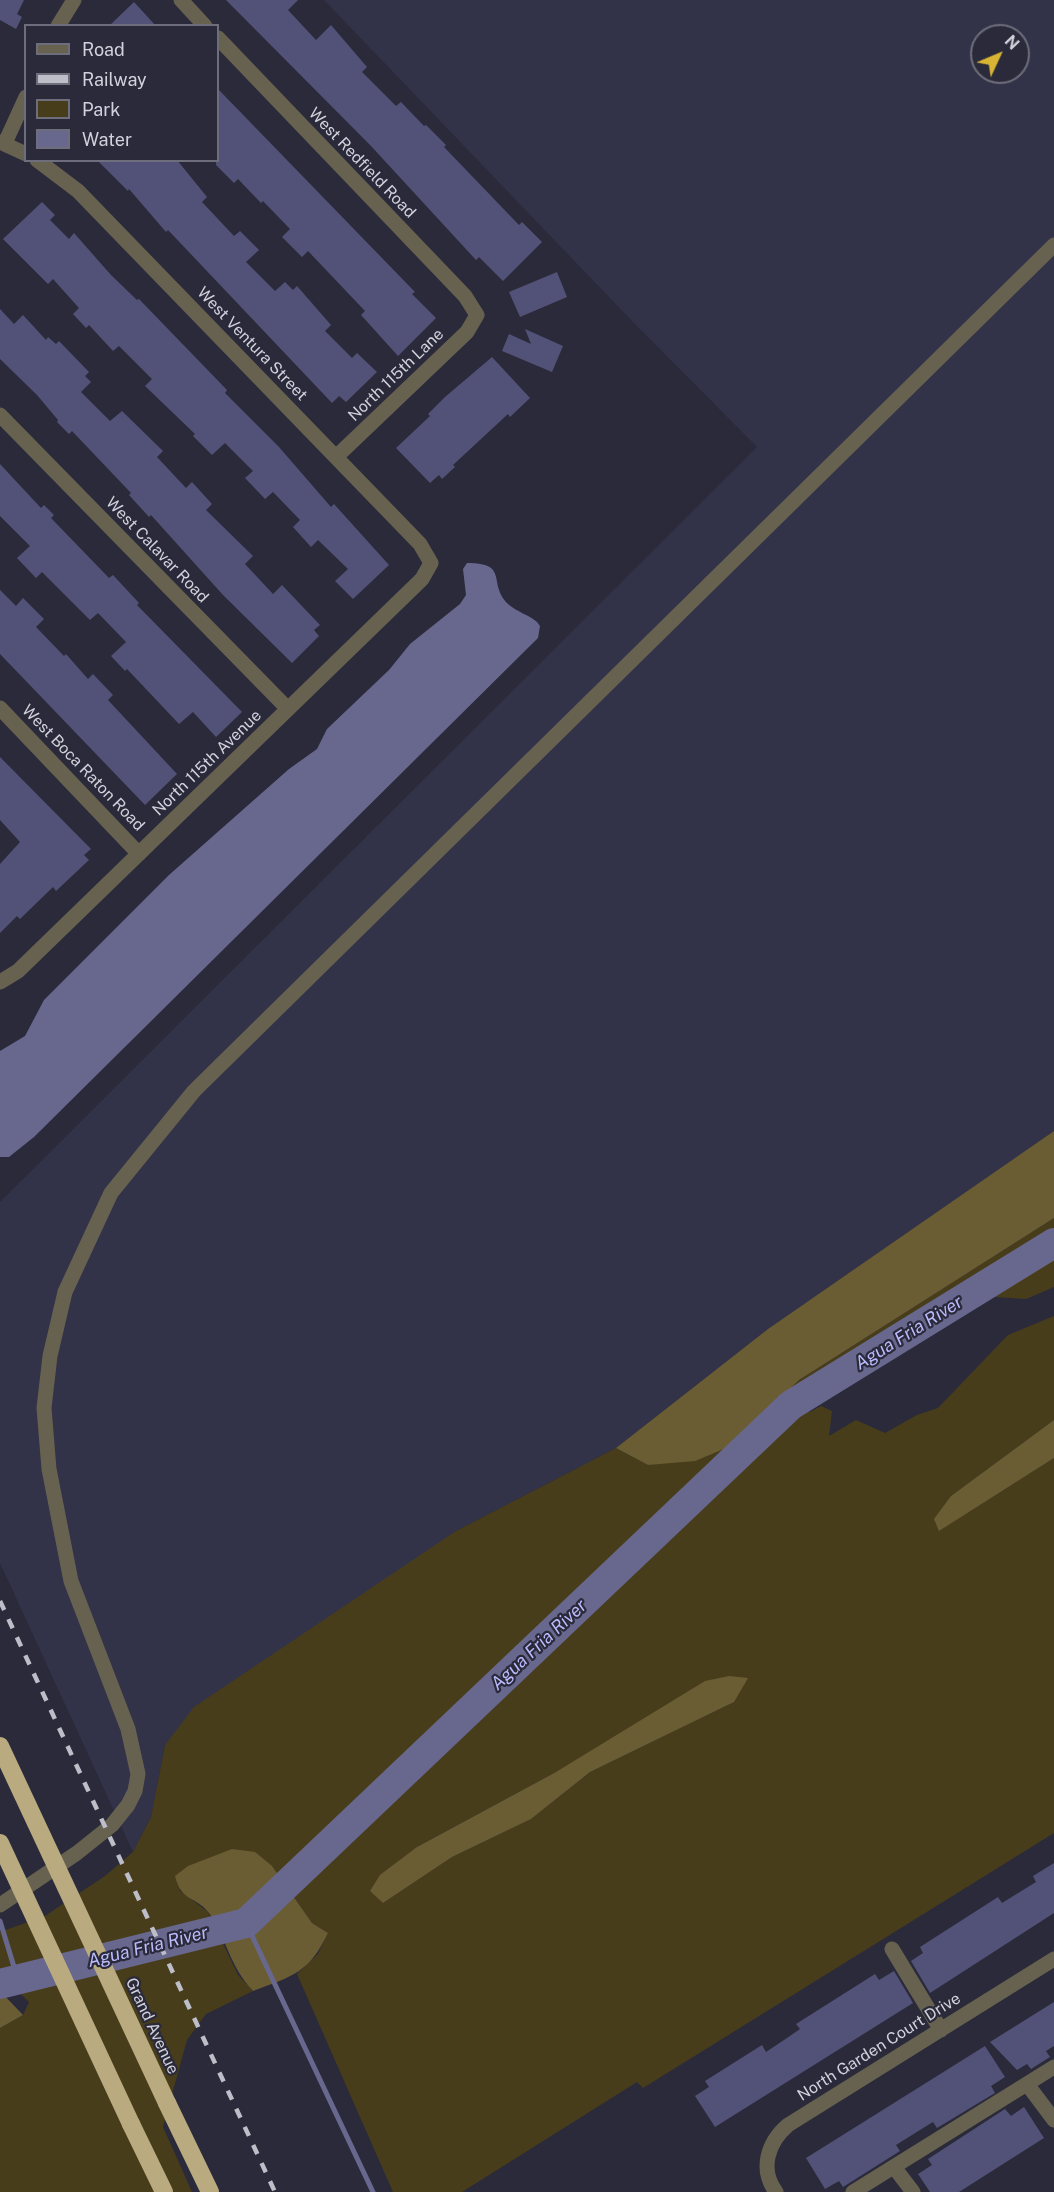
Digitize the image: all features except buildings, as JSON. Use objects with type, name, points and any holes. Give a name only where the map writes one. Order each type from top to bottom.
[{"type":"highway","name":"Grand Avenue","points":[[0,1746],[210,2192]]},
{"type":"highway","points":[[0,1843],[164,2192]]},
{"type":"street","points":[[59,24],[74,0]]},
{"type":"street","points":[[181,0],[204,24]]},
{"type":"street","name":"West Redfield Road","points":[[219,39],[465,296],[477,315]]},
{"type":"street","points":[[24,101],[2,143],[24,153]]},
{"type":"street","name":"West Ventura Street","points":[[40,162],[78,190],[420,544],[431,563]]},
{"type":"street","points":[[0,1905],[76,1853],[112,1825],[128,1805],[135,1791],[136,1764],[128,1729],[70,1581],[49,1469],[44,1408],[50,1356],[65,1292],[111,1193],[194,1091],[1054,246]]},
{"type":"street","name":"North 115th Lane","points":[[336,457],[467,332],[477,315]]},
{"type":"street","name":"West Calavar Road","points":[[0,415],[288,709]]},
{"type":"street","name":"North 115th Avenue","points":[[0,981],[18,971],[140,854],[422,579],[431,563]]},
{"type":"street","name":"West Boca Raton Road","points":[[0,708],[140,854]]},
{"type":"street","points":[[892,1948],[941,2030]]},
{"type":"street","name":"North Garden Court Drive","points":[[776,2192],[770,2181],[767,2158],[773,2140],[779,2132],[1054,1959]]},
{"type":"street","points":[[853,2192],[1054,2067]]},
{"type":"street","points":[[1026,2084],[1054,2120]]},
{"type":"street","points":[[894,2167],[913,2192]]},
{"type":"shaded area","points":[[324,0],[1054,0],[1054,1131],[768,1329],[616,1448],[456,1531],[165,1745],[151,1817],[133,1852],[0,1563],[0,1202],[757,447],[630,319]]},
{"type":"shaded area","points":[[1054,1131],[1054,1218],[799,1380],[731,1446],[695,1461],[648,1465],[616,1448],[768,1329]]},
{"type":"shaded area","points":[[1054,1420],[1054,1458],[939,1531],[934,1519],[951,1496]]},
{"type":"shaded area","points":[[729,1676],[748,1678],[734,1702],[590,1772],[531,1819],[452,1857],[383,1903],[370,1891],[380,1875],[417,1847],[556,1772],[705,1681]]},
{"type":"shaded area","points":[[232,1849],[255,1852],[272,1866],[312,1923],[328,1933],[314,1957],[306,1965],[289,1977],[253,1991],[238,1971],[209,1913],[181,1891],[175,1876],[188,1866]]},
{"type":"shaded area","points":[[0,1991],[23,2015],[0,2028]]},
{"type":"green space","points":[[1054,1218],[1054,1287],[1026,1299],[948,1294],[798,1393],[810,1412],[821,1406],[832,1411],[829,1436],[856,1420],[885,1433],[917,1415],[938,1408],[1008,1335],[1054,1316],[1054,1420],[951,1496],[940,1530],[1054,1458],[1054,1833],[643,2088],[637,2082],[462,2192],[393,2192],[297,1974],[318,1954],[328,1933],[312,1923],[272,1866],[179,1890],[208,1912],[238,1975],[253,1991],[206,2014],[187,2040],[163,2127],[192,2192],[0,2192],[0,2028],[23,2015],[29,2002],[0,1973],[0,1932],[45,1916],[105,1876],[133,1852],[151,1817],[165,1745],[194,1707],[456,1531],[616,1448],[648,1465],[731,1446],[799,1380]],"holes":[[[734,1702],[590,1772],[531,1819],[452,1857],[383,1903],[417,1847],[556,1772]]]},
{"type":"water","points":[[467,563],[489,566],[493,570],[502,596],[508,604],[540,626],[538,638],[34,1137],[9,1157],[0,1157],[0,1051],[25,1036],[44,1000],[169,875],[289,769],[317,749],[327,729],[389,670],[410,644],[460,604],[466,595],[463,569]]},
{"type":"waterway","name":"Agua Fria River","points":[[0,1984],[246,1923],[791,1405],[1054,1243]]},
{"type":"waterway","points":[[0,1921],[18,1980]]},
{"type":"waterway","points":[[246,1923],[373,2192]]},
{"type":"railway","points":[[0,1601],[275,2192]]}]
